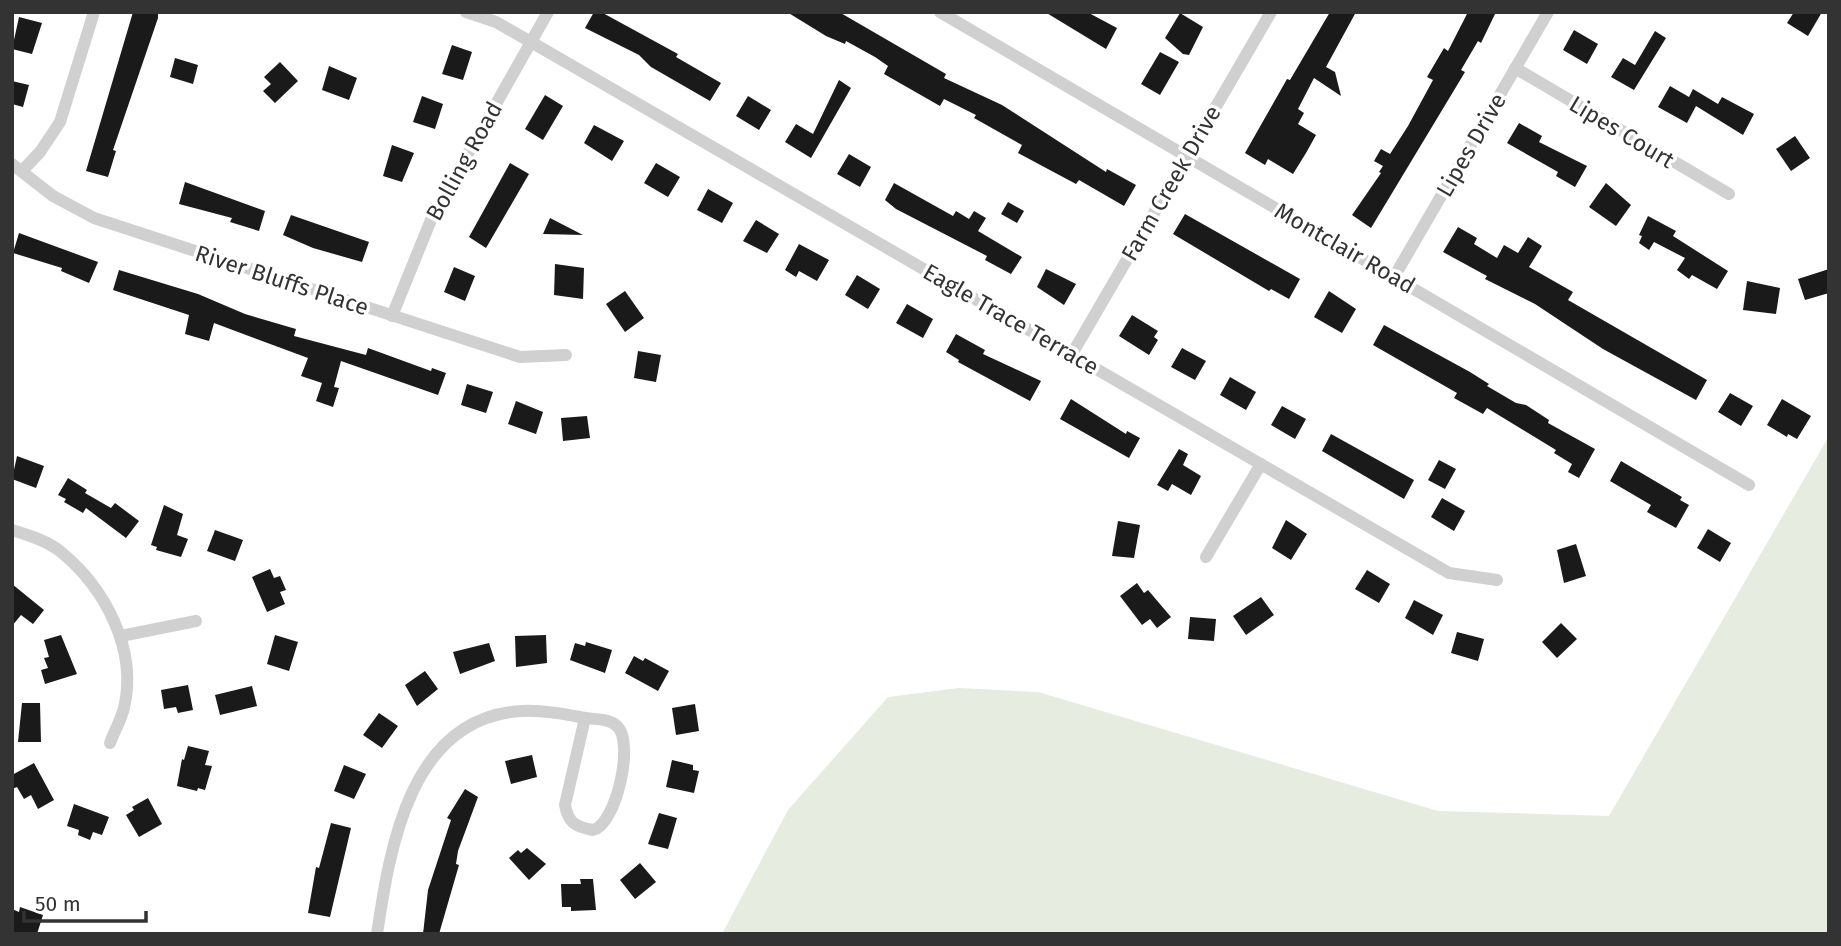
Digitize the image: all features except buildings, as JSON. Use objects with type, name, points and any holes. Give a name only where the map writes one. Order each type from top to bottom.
[{"type":"street","points":[[17,167],[40,152],[60,122],[94,12]]},
{"type":"street","name":"Eagle Trace Terrace","points":[[466,12],[496,22],[1448,573],[1497,580]]},
{"type":"street","name":"Bolling Road","points":[[391,316],[433,215],[548,12]]},
{"type":"street","name":"Montclair Road","points":[[940,12],[1749,485]]},
{"type":"street","name":"Farm Creek Drive","points":[[1072,354],[1271,12]]},
{"type":"street","name":"Lipes Drive","points":[[1394,277],[1548,12]]},
{"type":"street","name":"Lipes Court","points":[[1515,68],[1729,194]]},
{"type":"street","name":"River Bluffs Place","points":[[17,167],[53,196],[94,218],[520,358],[566,355]]},
{"type":"street","points":[[1206,557],[1261,464]]},
{"type":"street","points":[[12,530],[60,551],[88,581],[110,611],[121,636],[126,669],[124,707],[110,743]]},
{"type":"street","points":[[121,636],[197,621]]},
{"type":"street","points":[[377,934],[397,835],[410,794],[427,765],[447,743],[473,725],[518,711],[541,710],[606,720],[617,726],[625,741],[613,808],[603,825],[593,830],[575,825],[567,817],[565,805],[586,718]]},
{"type":"shaded area","points":[[1829,436],[1829,934],[722,934],[788,810],[888,697],[959,688],[1038,692],[1438,811],[1609,816]]}]
